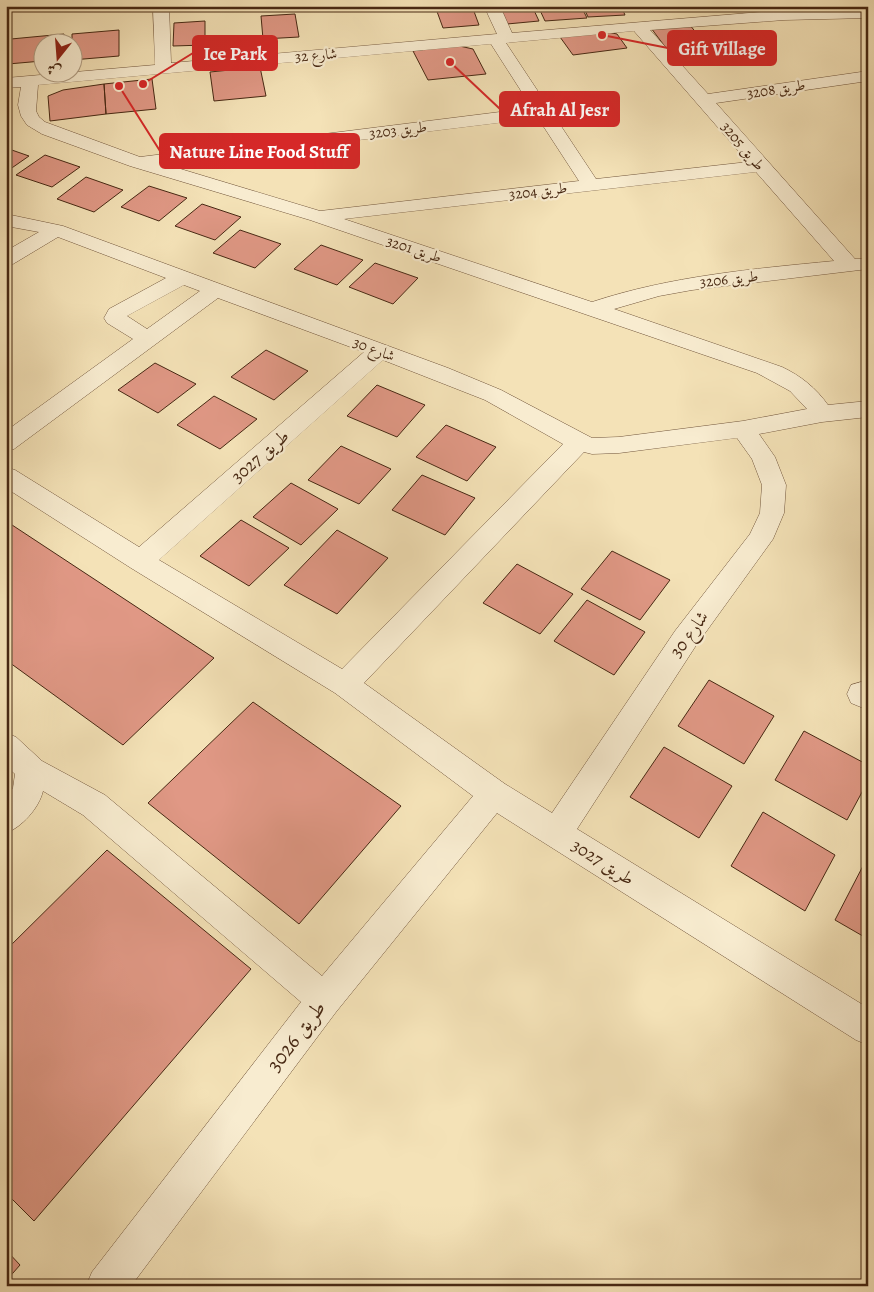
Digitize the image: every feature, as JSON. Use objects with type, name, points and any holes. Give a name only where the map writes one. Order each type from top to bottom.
[{"type":"street","points":[[161,6],[163,69]]},
{"type":"street","points":[[492,6],[501,39],[542,112],[591,185]]},
{"type":"street","name":"شارع 32","points":[[6,83],[638,26],[784,16],[828,10],[868,13]]},
{"type":"street","name":"طريق 3205","points":[[638,26],[760,166],[859,265]]},
{"type":"street","name":"طريق 3208","points":[[704,100],[868,76]]},
{"type":"street","points":[[848,78],[868,95]]},
{"type":"street","name":"طريق 3201","points":[[30,81],[26,113],[37,126],[136,162],[317,216],[780,374],[804,390],[822,414]]},
{"type":"street","name":"طريق 3203","points":[[136,162],[542,112]]},
{"type":"street","name":"طريق 3204","points":[[317,216],[760,166]]},
{"type":"street","name":"شارع 30","points":[[6,220],[56,230],[216,288],[379,352],[440,373],[493,395],[579,442],[592,446],[619,445],[744,430],[822,414],[868,409]]},
{"type":"street","points":[[6,260],[56,230]]},
{"type":"street","name":"طريق 3206","points":[[593,309],[632,295],[661,288],[859,265]]},
{"type":"street","points":[[147,339],[114,318],[116,314],[183,277]]},
{"type":"street","points":[[6,443],[216,288]]},
{"type":"street","name":"طريق 3027","points":[[140,561],[379,352]]},
{"type":"street","name":"شارع 30","points":[[556,833],[684,638],[760,539],[772,513],[774,485],[763,456],[744,430]]},
{"type":"street","points":[[345,684],[579,442]]},
{"type":"street","name":"طريق 3027","points":[[6,476],[140,561],[345,684],[494,794],[868,1028]]},
{"type":"street","points":[[6,746],[31,770],[94,805],[324,1000]]},
{"type":"street","points":[[6,819],[26,794],[31,770]]},
{"type":"street","name":"طريق 3026","points":[[106,1286],[324,1000],[494,794]]},
{"type":"building","points":[[435,6],[472,6],[479,25],[443,28]]},
{"type":"building","points":[[500,6],[532,6],[539,21],[507,24]]},
{"type":"building","points":[[538,6],[581,6],[587,18],[545,21]]},
{"type":"building","points":[[583,6],[621,6],[625,15],[588,17]]},
{"type":"building","points":[[670,6],[710,6],[711,7],[673,10]]},
{"type":"building","points":[[295,14],[299,37],[263,39],[261,16]]},
{"type":"building","points":[[205,21],[205,45],[173,46],[174,23]]},
{"type":"building","points":[[689,24],[712,52],[672,56],[651,28]]},
{"type":"building","points":[[119,30],[119,56],[82,59],[82,33]]},
{"type":"building","points":[[603,31],[617,34],[627,48],[573,55],[560,37]]},
{"type":"building","points":[[32,37],[32,62],[8,64],[11,39]]},
{"type":"building","points":[[455,45],[473,49],[486,74],[428,80],[413,51]]},
{"type":"building","points":[[260,67],[266,96],[214,101],[210,72]]},
{"type":"building","points":[[152,79],[156,109],[106,114],[104,84]]},
{"type":"building","points":[[104,84],[106,114],[50,121],[48,96],[63,90]]},
{"type":"building","points":[[6,148],[29,156],[6,172]]},
{"type":"building","points":[[45,155],[80,167],[52,187],[16,175]]},
{"type":"building","points":[[86,177],[123,190],[94,212],[57,199]]},
{"type":"building","points":[[149,186],[187,198],[159,221],[121,207]]},
{"type":"building","points":[[202,204],[241,217],[215,240],[175,226]]},
{"type":"building","points":[[240,230],[281,244],[255,268],[213,253]]},
{"type":"building","points":[[321,245],[363,260],[337,285],[294,269]]},
{"type":"building","points":[[375,263],[418,278],[393,304],[349,287]]},
{"type":"building","points":[[266,350],[308,371],[274,400],[231,377]]},
{"type":"building","points":[[155,363],[196,384],[158,413],[118,390]]},
{"type":"building","points":[[377,385],[425,405],[397,437],[347,416]]},
{"type":"building","points":[[214,396],[257,419],[220,449],[177,425]]},
{"type":"building","points":[[446,425],[496,447],[467,481],[416,457]]},
{"type":"building","points":[[341,446],[391,469],[359,504],[308,480]]},
{"type":"building","points":[[422,475],[475,498],[445,535],[392,510]]},
{"type":"building","points":[[291,483],[338,509],[301,545],[253,517]]},
{"type":"building","points":[[241,520],[289,548],[249,586],[200,556]]},
{"type":"building","points":[[6,521],[214,658],[123,745],[6,660]]},
{"type":"building","points":[[337,530],[388,558],[337,614],[284,585]]},
{"type":"building","points":[[612,551],[670,580],[640,620],[581,589]]},
{"type":"building","points":[[517,564],[573,594],[540,634],[483,603]]},
{"type":"building","points":[[587,600],[645,632],[614,675],[554,641]]},
{"type":"building","points":[[709,680],[774,716],[744,764],[678,726]]},
{"type":"building","points":[[253,702],[401,806],[299,924],[148,803]]},
{"type":"building","points":[[804,731],[868,765],[868,781],[847,820],[775,780]]},
{"type":"building","points":[[664,747],[732,786],[699,838],[630,797]]},
{"type":"building","points":[[763,812],[835,855],[805,911],[731,866]]},
{"type":"building","points":[[107,850],[251,969],[34,1221],[6,1193],[6,950]]},
{"type":"building","points":[[865,862],[868,864],[868,939],[835,920]]},
{"type":"building","points":[[6,1250],[20,1265],[6,1281]]},
{"type":"place","name":"Gift Village","points":[[602,35]]},
{"type":"place","name":"Afrah Al Jesr","points":[[450,62]]},
{"type":"place","name":"Ice Park","points":[[143,84]]},
{"type":"place","name":"Nature Line Food Stuff","points":[[119,86]]}]
